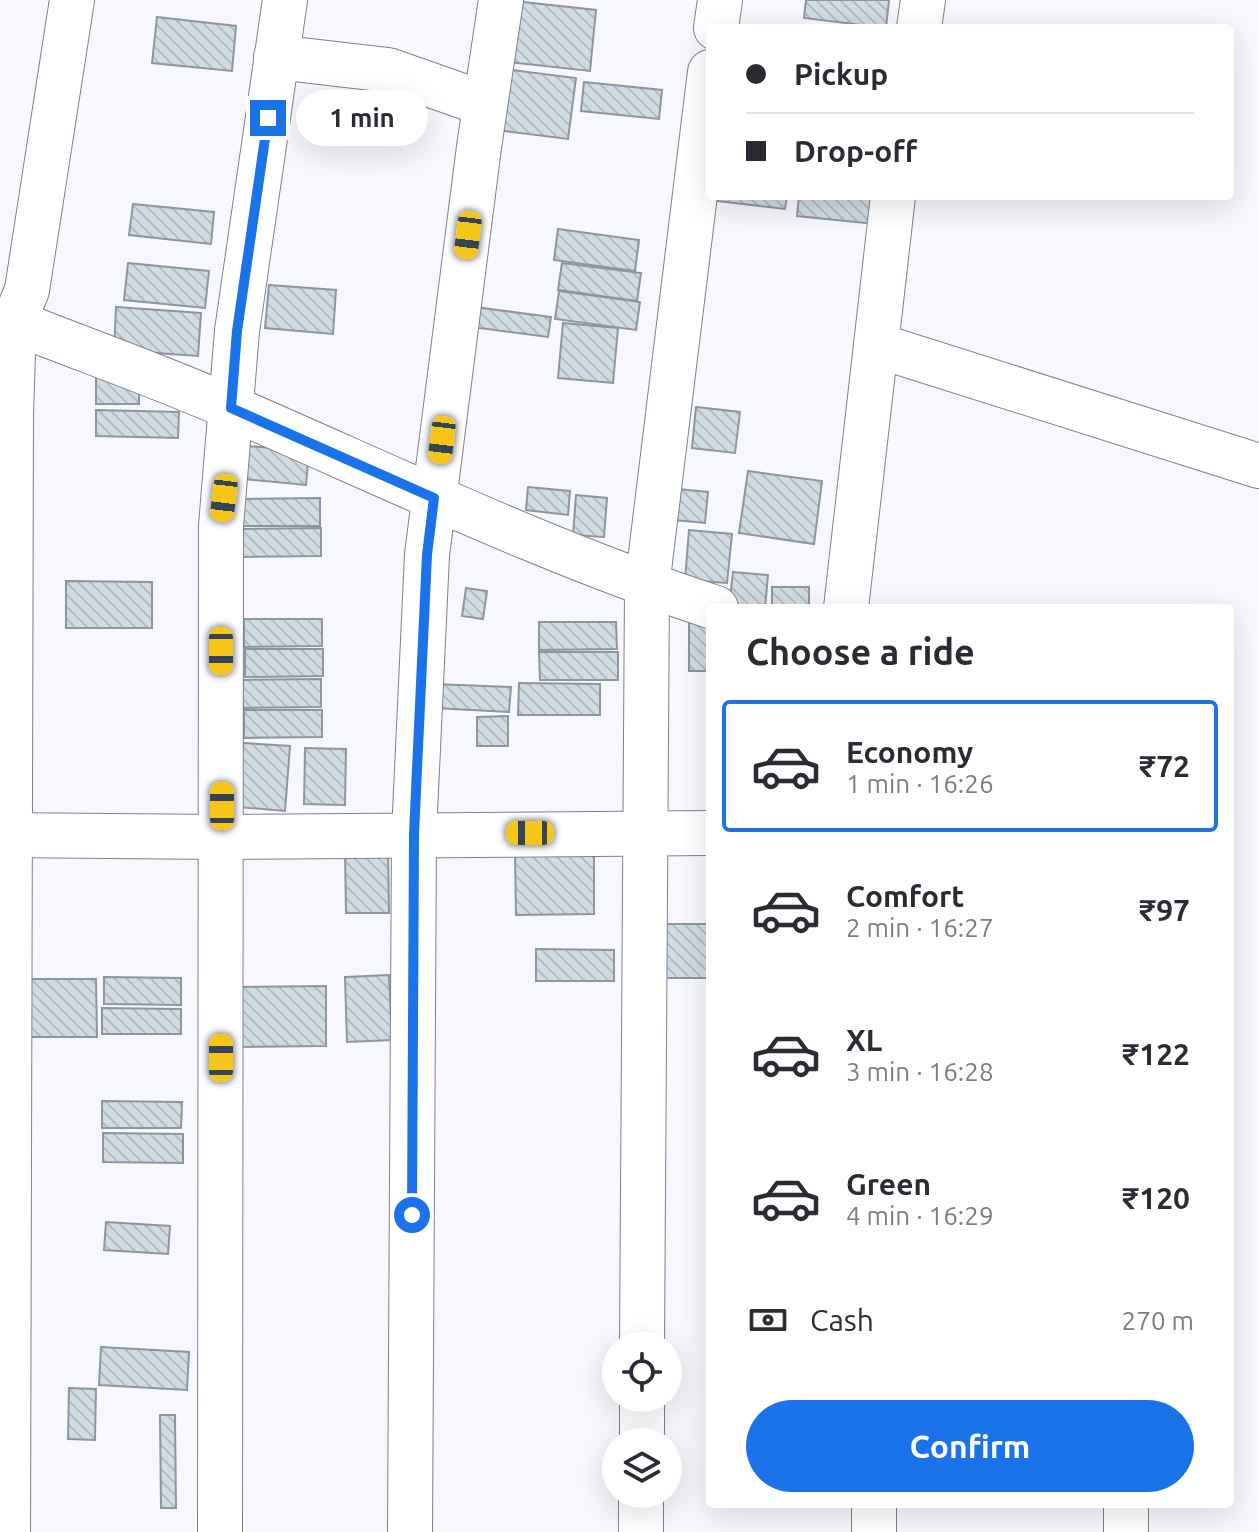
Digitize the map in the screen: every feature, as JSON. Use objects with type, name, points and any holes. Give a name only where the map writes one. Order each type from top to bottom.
[{"type":"street","points":[[8,1532],[5,415],[14,322],[27,290],[72,0]]},
{"type":"street","points":[[220,1532],[221,526],[237,331],[285,0]]},
{"type":"street","points":[[410,1532],[414,834],[427,555],[501,0]]},
{"type":"street","points":[[717,24],[720,0]]},
{"type":"street","points":[[920,24],[923,0]]},
{"type":"street","points":[[276,57],[388,70],[485,104]]},
{"type":"street","points":[[642,1332],[647,586],[706,105]]},
{"type":"street","points":[[846,604],[893,200]]},
{"type":"street","points":[[14,322],[231,408],[434,498],[647,586],[706,605]]},
{"type":"street","points":[[876,345],[1259,466]]},
{"type":"street","points":[[5,835],[222,837],[706,833]]},
{"type":"street","points":[[641,1508],[641,1532]]},
{"type":"street","points":[[874,1508],[874,1532]]},
{"type":"street","points":[[1126,1508],[1126,1532]]},
{"type":"building","points":[[806,0],[889,0],[886,24],[853,24],[804,18]]},
{"type":"building","points":[[514,1],[596,10],[590,71],[508,62]]},
{"type":"building","points":[[157,17],[236,26],[232,71],[152,63]]},
{"type":"building","points":[[503,69],[576,78],[568,139],[496,130]]},
{"type":"building","points":[[584,82],[662,90],[659,119],[581,111]]},
{"type":"building","points":[[708,200],[786,200],[785,209]]},
{"type":"building","points":[[799,200],[872,200],[875,224],[797,216]]},
{"type":"building","points":[[133,204],[214,212],[211,244],[129,235]]},
{"type":"building","points":[[558,229],[639,240],[635,271],[554,260]]},
{"type":"building","points":[[128,263],[209,271],[205,308],[124,300]]},
{"type":"building","points":[[562,263],[641,273],[637,301],[558,290]]},
{"type":"building","points":[[269,285],[336,290],[333,334],[265,328]]},
{"type":"building","points":[[559,291],[640,302],[636,330],[555,319]]},
{"type":"building","points":[[467,306],[551,317],[548,337],[464,326]]},
{"type":"building","points":[[116,307],[201,313],[198,356],[114,350]]},
{"type":"building","points":[[563,323],[618,328],[613,383],[558,378]]},
{"type":"building","points":[[96,373],[139,373],[139,404],[96,404]]},
{"type":"building","points":[[696,407],[740,412],[735,453],[692,448]]},
{"type":"building","points":[[96,410],[179,412],[178,438],[96,436]]},
{"type":"building","points":[[247,446],[309,451],[306,485],[244,479]]},
{"type":"building","points":[[748,471],[822,481],[814,544],[739,533]]},
{"type":"building","points":[[528,487],[570,491],[568,515],[526,510]]},
{"type":"building","points":[[678,489],[708,492],[705,523],[675,520]]},
{"type":"building","points":[[576,495],[607,498],[604,537],[573,535]]},
{"type":"building","points":[[320,498],[320,526],[242,526],[242,499]]},
{"type":"building","points":[[321,528],[321,556],[243,557],[243,529]]},
{"type":"building","points":[[689,530],[732,534],[727,583],[685,580]]},
{"type":"building","points":[[733,572],[768,575],[765,604],[729,604]]},
{"type":"building","points":[[66,581],[152,582],[152,628],[66,628]]},
{"type":"building","points":[[772,587],[809,587],[809,604],[772,604]]},
{"type":"building","points":[[466,588],[487,591],[483,619],[462,616]]},
{"type":"building","points":[[244,619],[322,619],[322,646],[244,647]]},
{"type":"building","points":[[689,620],[706,621],[706,671],[689,671]]},
{"type":"building","points":[[539,622],[616,622],[617,649],[539,650]]},
{"type":"building","points":[[245,649],[323,649],[323,676],[245,677]]},
{"type":"building","points":[[539,652],[618,652],[618,680],[540,680]]},
{"type":"building","points":[[321,679],[321,707],[243,708],[243,680]]},
{"type":"building","points":[[519,683],[600,684],[600,715],[518,715]]},
{"type":"building","points":[[434,684],[511,687],[509,712],[434,708]]},
{"type":"building","points":[[244,710],[322,710],[322,737],[244,738]]},
{"type":"building","points":[[508,716],[508,746],[477,746],[477,717]]},
{"type":"building","points":[[243,743],[290,746],[285,811],[238,807]]},
{"type":"building","points":[[305,748],[346,749],[345,805],[304,804]]},
{"type":"building","points":[[345,851],[388,851],[389,913],[346,913]]},
{"type":"building","points":[[594,854],[594,914],[516,915],[515,855]]},
{"type":"building","points":[[664,924],[706,924],[706,978],[664,978]]},
{"type":"building","points":[[536,949],[614,950],[614,981],[536,981]]},
{"type":"building","points":[[389,975],[392,1040],[347,1042],[345,977]]},
{"type":"building","points":[[104,977],[181,978],[181,1005],[104,1004]]},
{"type":"building","points":[[14,979],[96,979],[97,1037],[14,1037]]},
{"type":"building","points":[[326,986],[326,1046],[240,1047],[240,987]]},
{"type":"building","points":[[102,1008],[181,1009],[181,1034],[102,1034]]},
{"type":"building","points":[[102,1101],[182,1102],[181,1128],[102,1128]]},
{"type":"building","points":[[103,1133],[183,1134],[183,1163],[103,1162]]},
{"type":"building","points":[[106,1222],[170,1226],[168,1254],[104,1250]]},
{"type":"building","points":[[101,1347],[189,1352],[187,1390],[99,1385]]},
{"type":"building","points":[[69,1388],[96,1389],[95,1440],[68,1439]]},
{"type":"building","points":[[160,1415],[175,1415],[176,1508],[161,1508]]},
{"type":"route","points":[[268,118],[237,331],[231,408],[434,498],[427,555],[414,834],[412,1215]]}]
